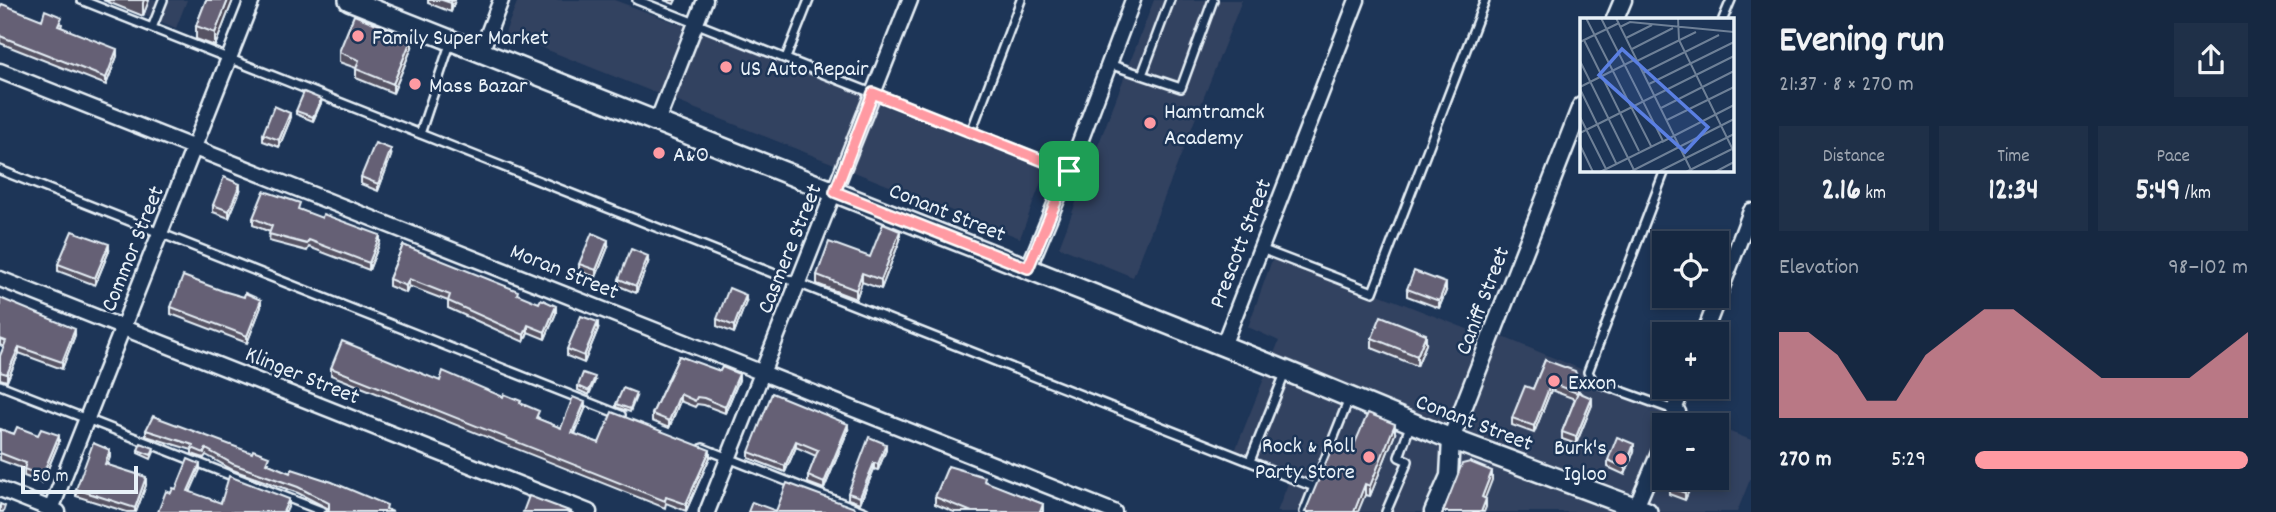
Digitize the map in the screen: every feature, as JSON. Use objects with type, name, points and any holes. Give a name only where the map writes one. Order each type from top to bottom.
[{"type":"main road","name":"Conant Street","points":[[349,0],[1223,345],[1451,439],[1639,511]]},
{"type":"street","name":"Commor Street","points":[[53,511],[252,0]]},
{"type":"street","points":[[481,52],[501,0]]},
{"type":"street","points":[[657,122],[705,0]]},
{"type":"street","name":"Casmere Street","points":[[707,512],[910,0]]},
{"type":"street","points":[[1028,268],[1069,171],[1133,0]]},
{"type":"street","name":"Prescott Street","points":[[1223,345],[1357,0]]},
{"type":"street","points":[[1615,18],[1623,0]]},
{"type":"street","name":"Moran Street","points":[[0,71],[1114,512]]},
{"type":"street","name":"Caniff Street","points":[[1433,512],[1449,476],[1451,439],[1580,109]]},
{"type":"street","points":[[1709,322],[1751,211]]},
{"type":"street","name":"Klinger Street","points":[[0,279],[589,512]]},
{"type":"street","points":[[1677,413],[1674,410],[1679,399]]},
{"type":"street","points":[[1639,511],[1652,475]]},
{"type":"street","points":[[0,489],[53,511]]},
{"type":"lane","points":[[81,0],[1314,487]]},
{"type":"lane","points":[[152,28],[163,0]]},
{"type":"lane","points":[[637,0],[1069,171]]},
{"type":"lane","points":[[786,58],[808,0]]},
{"type":"lane","points":[[971,132],[1021,0]]},
{"type":"lane","points":[[1142,75],[1170,0]]},
{"type":"lane","points":[[1109,64],[1181,88],[1213,0]]},
{"type":"lane","points":[[1261,249],[1373,292],[1485,0]]},
{"type":"lane","points":[[1723,18],[1731,0]]},
{"type":"lane","points":[[419,134],[451,40]]},
{"type":"lane","points":[[0,170],[624,417]]},
{"type":"lane","points":[[1664,172],[1588,372],[1593,381],[1674,410]]},
{"type":"lane","points":[[1250,461],[1286,371]]},
{"type":"lane","points":[[0,385],[324,512]]},
{"type":"lane","points":[[1304,512],[1350,397]]},
{"type":"lane","points":[[1386,512],[1408,461],[1399,457],[1412,423]]},
{"type":"lane","points":[[688,442],[865,512]]},
{"type":"shaded area","points":[[107,0],[187,0],[176,28]]},
{"type":"shaded area","points":[[518,0],[614,0],[1049,161],[1020,238],[505,33]]},
{"type":"shaded area","name":"Hamtramck Academy","points":[[1154,0],[1242,0],[1133,277],[1059,247]]},
{"type":"shaded area","points":[[1276,249],[1373,292],[1490,338],[1493,333],[1588,372],[1593,381],[1680,413],[1652,413],[1652,490],[1729,490],[1729,432],[1751,440],[1751,477],[1737,512],[1277,512],[1289,481],[1231,461],[1279,341],[1248,327]]},
{"type":"building","points":[[206,0],[228,0],[215,33],[196,26]]},
{"type":"building","points":[[2,4],[42,20],[45,10],[62,17],[58,26],[117,49],[106,78],[0,36]]},
{"type":"building","points":[[354,15],[412,38],[393,84],[356,69],[359,60],[339,52]]},
{"type":"building","points":[[304,92],[321,99],[313,117],[296,111]]},
{"type":"building","points":[[274,106],[290,113],[279,140],[263,134]]},
{"type":"building","points":[[375,143],[391,149],[378,184],[361,177]]},
{"type":"building","points":[[224,177],[240,184],[229,211],[213,205]]},
{"type":"building","points":[[264,191],[300,203],[298,209],[322,218],[323,214],[380,235],[369,263],[309,240],[307,244],[269,234],[272,226],[253,218]]},
{"type":"building","points":[[883,224],[900,231],[881,280],[862,273],[856,290],[817,275],[829,242],[870,257]]},
{"type":"building","points":[[72,231],[109,244],[95,278],[58,264]]},
{"type":"building","points":[[592,233],[608,240],[596,270],[579,264]]},
{"type":"building","points":[[403,245],[518,291],[517,294],[539,303],[541,299],[556,306],[545,332],[528,325],[524,335],[448,301],[450,295],[409,279],[406,286],[389,279]]},
{"type":"building","points":[[631,249],[648,256],[636,286],[619,279]]},
{"type":"building","points":[[1414,271],[1446,283],[1439,301],[1407,289]]},
{"type":"building","points":[[183,276],[223,291],[244,297],[245,293],[261,300],[247,336],[171,307]]},
{"type":"building","points":[[729,288],[746,295],[734,326],[717,319]]},
{"type":"building","points":[[0,298],[75,329],[62,362],[19,347],[7,374],[0,372],[0,356],[6,341],[0,339]]},
{"type":"building","points":[[581,316],[598,322],[584,356],[567,349]]},
{"type":"building","points":[[1381,316],[1426,334],[1417,356],[1372,338]]},
{"type":"building","points":[[342,341],[440,381],[443,371],[503,397],[504,394],[539,411],[536,418],[561,428],[573,397],[585,402],[572,433],[599,443],[612,412],[710,450],[686,504],[666,497],[665,501],[331,368]]},
{"type":"building","points":[[679,356],[720,371],[722,367],[739,374],[725,407],[704,398],[697,397],[695,401],[680,394],[669,421],[652,414]]},
{"type":"building","points":[[1545,360],[1575,371],[1580,385],[1577,393],[1551,383],[1534,426],[1512,418],[1525,386],[1533,389]]},
{"type":"building","points":[[583,373],[595,377],[589,391],[578,386]]},
{"type":"building","points":[[623,388],[636,393],[630,409],[616,404]]},
{"type":"building","points":[[1578,392],[1592,398],[1576,437],[1562,432]]},
{"type":"building","points":[[772,393],[848,424],[824,483],[808,476],[818,450],[796,441],[785,466],[749,452]]},
{"type":"building","points":[[1368,413],[1395,424],[1370,486],[1365,484],[1354,512],[1305,512],[1334,443],[1352,450]]},
{"type":"building","points":[[153,416],[252,453],[253,450],[269,456],[266,463],[290,473],[292,469],[332,482],[387,505],[386,509],[393,512],[323,512],[329,509],[329,503],[298,487],[233,464],[206,449],[204,453],[192,448],[193,445],[146,430]]},
{"type":"building","points":[[17,427],[38,435],[41,429],[59,435],[42,476],[24,469],[26,463],[0,453],[0,429],[14,434]]},
{"type":"building","points":[[869,437],[886,444],[878,464],[874,463],[860,497],[848,493]]},
{"type":"building","name":"Burk's Igloo","points":[[1617,437],[1634,444],[1625,468],[1608,460]]},
{"type":"building","points":[[93,443],[110,450],[105,464],[146,477],[135,508],[76,489]]},
{"type":"building","points":[[141,443],[154,448],[151,455],[138,450]]},
{"type":"building","points":[[188,459],[200,464],[188,491],[221,503],[229,476],[289,499],[283,512],[158,512],[166,491],[171,493],[173,488],[176,489]]},
{"type":"building","points":[[1470,462],[1492,471],[1482,497],[1486,499],[1481,512],[1443,512],[1462,464]]},
{"type":"building","points":[[948,466],[985,477],[984,481],[1043,504],[1040,512],[972,512],[935,497]]},
{"type":"building","points":[[787,483],[855,508],[857,512],[748,512],[752,502],[776,511]]},
{"type":"building","points":[[529,496],[572,512],[523,512]]},
{"type":"place","name":"Family Super Market","points":[[358,36]]},
{"type":"place","name":"US Auto Repair","points":[[726,67]]},
{"type":"place","name":"Mass Bazar","points":[[415,84]]},
{"type":"place","name":"Hamtramck Academy","points":[[1150,123]]},
{"type":"place","name":"A&O","points":[[659,153]]},
{"type":"place","name":"Exxon","points":[[1554,381]]},
{"type":"place","name":"Rock & Roll Party Store","points":[[1369,457]]},
{"type":"place","name":"Burk's Igloo","points":[[1621,459]]},
{"type":"route","points":[[873,93],[1069,171],[1028,268],[835,192],[873,93]]}]
